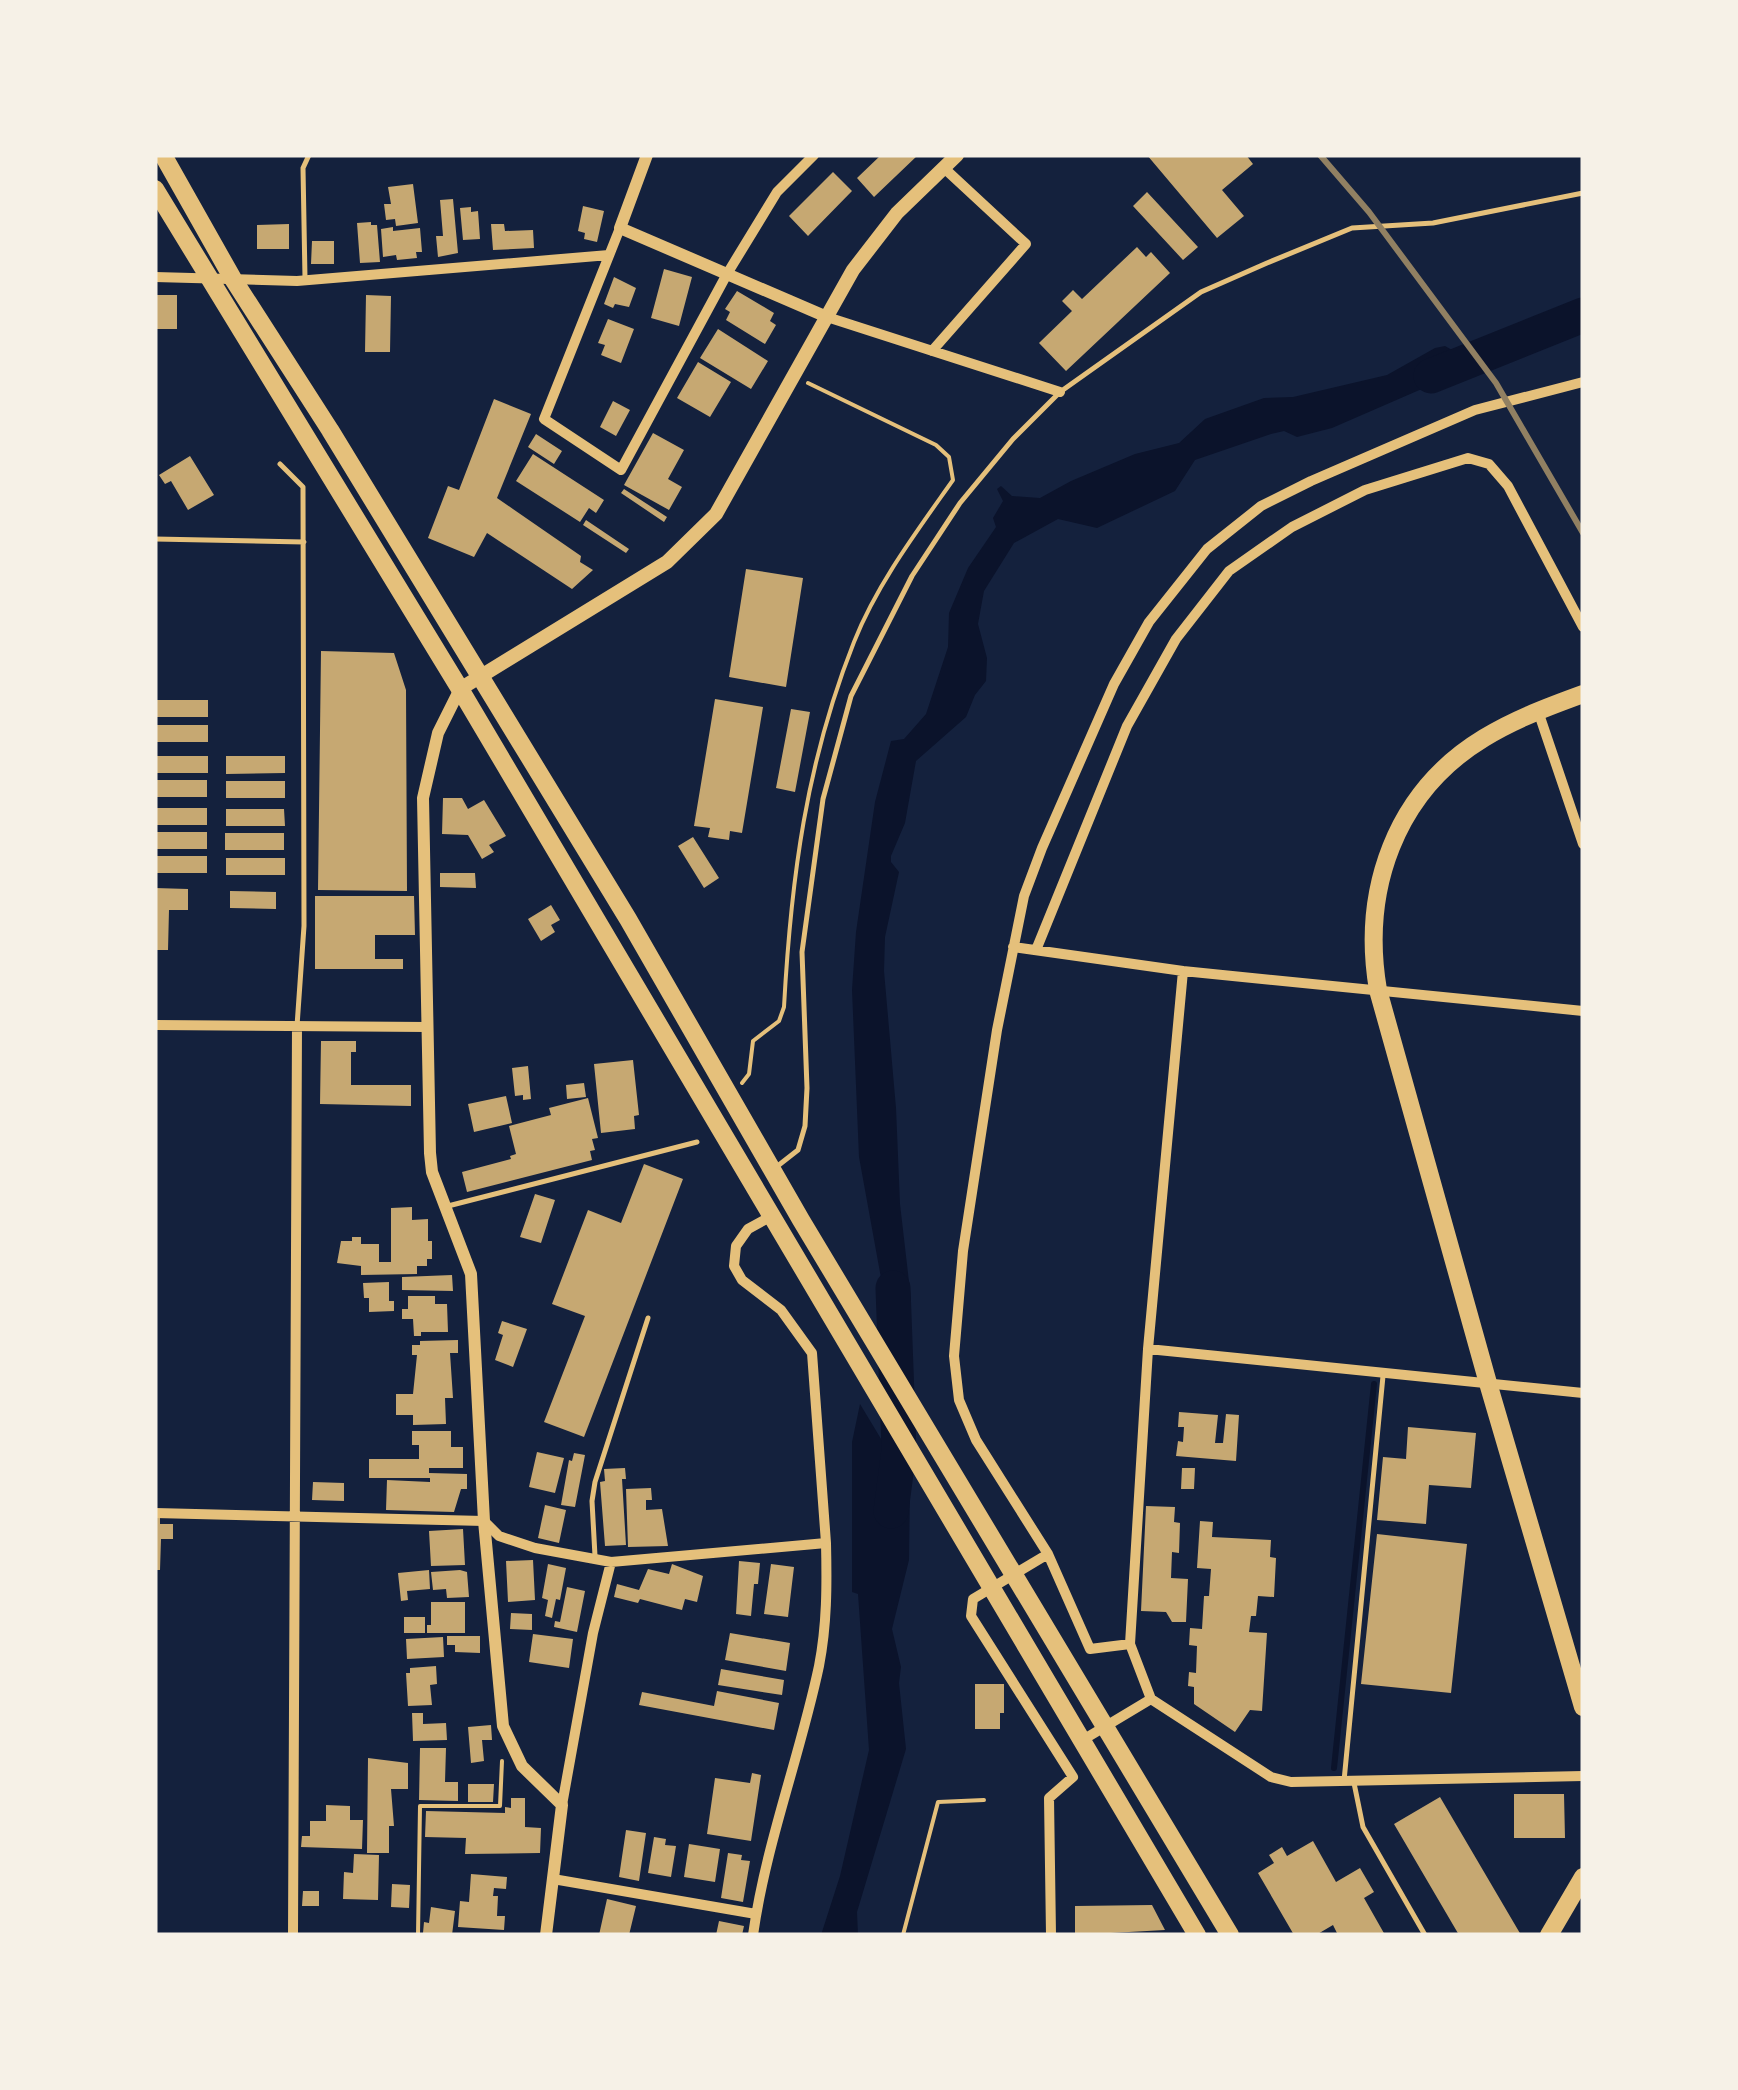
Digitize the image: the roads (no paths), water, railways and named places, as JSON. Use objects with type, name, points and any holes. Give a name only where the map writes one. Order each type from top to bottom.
[{"type":"highway","points":[[163,155],[233,279],[330,430],[708,1055],[944,1462],[1230,1935]]},
{"type":"highway","points":[[155,189],[460,689],[1197,1935]]},
{"type":"highway","points":[[1583,694],[1483,738],[1416,798],[1385,860],[1372,952],[1378,990],[1488,1384],[1583,1707]]},
{"type":"highway","points":[[1549,1935],[1583,1877]]},
{"type":"main road","points":[[460,689],[667,562],[716,514],[853,270],[886,227],[957,155]]},
{"type":"street","points":[[647,155],[544,419],[621,470],[727,274],[777,192],[814,155]]},
{"type":"street","points":[[932,350],[1026,244],[944,168]]},
{"type":"street","points":[[620,228],[827,317],[1060,392]]},
{"type":"street","points":[[155,277],[306,281],[609,255]]},
{"type":"street","points":[[1130,1644],[1090,1649],[1048,1554],[976,1440],[959,1400],[954,1356],[963,1251],[1024,896],[1114,684],[1149,622],[1207,549],[1261,506],[1311,481],[1474,410],[1583,382]]},
{"type":"street","points":[[1036,950],[1127,726],[1176,638],[1229,572],[1292,526],[1365,490],[1468,458],[1489,464],[1508,486],[1583,627]]},
{"type":"street","points":[[460,689],[438,733],[423,798],[432,1172],[471,1274],[484,1521],[504,1726],[522,1766],[562,1805]]},
{"type":"street","points":[[1538,711],[1583,844]]},
{"type":"street","points":[[1013,947],[1184,971],[1583,1011]]},
{"type":"street","points":[[1184,971],[1148,1349],[1130,1644],[1152,1699],[1271,1777],[1291,1782],[1583,1776]]},
{"type":"street","points":[[155,1025],[428,1027]]},
{"type":"street","points":[[293,1935],[298,1026]]},
{"type":"street","points":[[753,1935],[819,1664],[827,1608],[812,1353],[780,1310],[742,1280],[734,1266],[736,1246],[748,1229],[770,1217]]},
{"type":"street","points":[[1148,1349],[1583,1393]]},
{"type":"street","points":[[155,1513],[484,1521],[498,1536],[535,1548],[611,1562],[826,1543]]},
{"type":"street","points":[[1048,1554],[972,1600],[971,1616],[1073,1777],[1049,1798],[1051,1935]]},
{"type":"street","points":[[546,1935],[562,1805],[593,1633],[611,1562]]},
{"type":"street","points":[[1081,1741],[1152,1699]]},
{"type":"street","points":[[553,1879],[756,1914]]},
{"type":"lane","points":[[306,281],[303,168],[309,155]]},
{"type":"lane","points":[[772,1170],[798,1150],[805,1126],[802,952],[824,799],[851,696],[912,576],[960,503],[1013,439],[1060,392],[1202,292],[1352,228],[1433,223],[1583,193]]},
{"type":"lane","points":[[280,464],[303,486],[304,926],[298,1026]]},
{"type":"lane","points":[[155,539],[304,542]]},
{"type":"lane","points":[[445,1207],[696,1142]]},
{"type":"lane","points":[[595,1559],[595,1482],[648,1318]]},
{"type":"lane","points":[[1384,1373],[1349,1780],[1363,1828],[1425,1935]]},
{"type":"water","points":[[1445,346],[1461,355],[1469,354],[1477,365],[1332,428],[1297,437],[1284,431],[1271,434],[1195,460],[1175,491],[1097,528],[1058,519],[1014,543],[984,591],[978,624],[987,658],[986,681],[966,717],[916,761],[905,823],[891,856],[899,872],[885,937],[884,971],[900,1204],[911,1299],[909,1357],[884,1316],[885,1300],[859,1157],[852,990],[856,932],[875,802],[891,741],[904,739],[926,714],[948,647],[949,613],[968,568],[996,527],[993,518],[1003,501],[997,489],[1001,486],[1012,496],[1040,498],[1135,454],[1179,443],[1205,419],[1264,398],[1293,397],[1387,375]]},
{"type":"water","points":[[860,1404],[910,1487],[909,1560],[892,1629],[901,1667],[906,1749],[857,1912],[858,1935],[821,1935],[840,1876],[869,1750],[858,1594],[852,1592],[852,1442]]},
{"type":"waterway","points":[[1431,376],[1583,315]]},
{"type":"waterway","points":[[891,1511],[899,1450],[893,1288]]},
{"type":"waterway","points":[[1334,1768],[1374,1384]]},
{"type":"railway","points":[[1320,155],[1369,212],[1496,383],[1583,533]]}]
